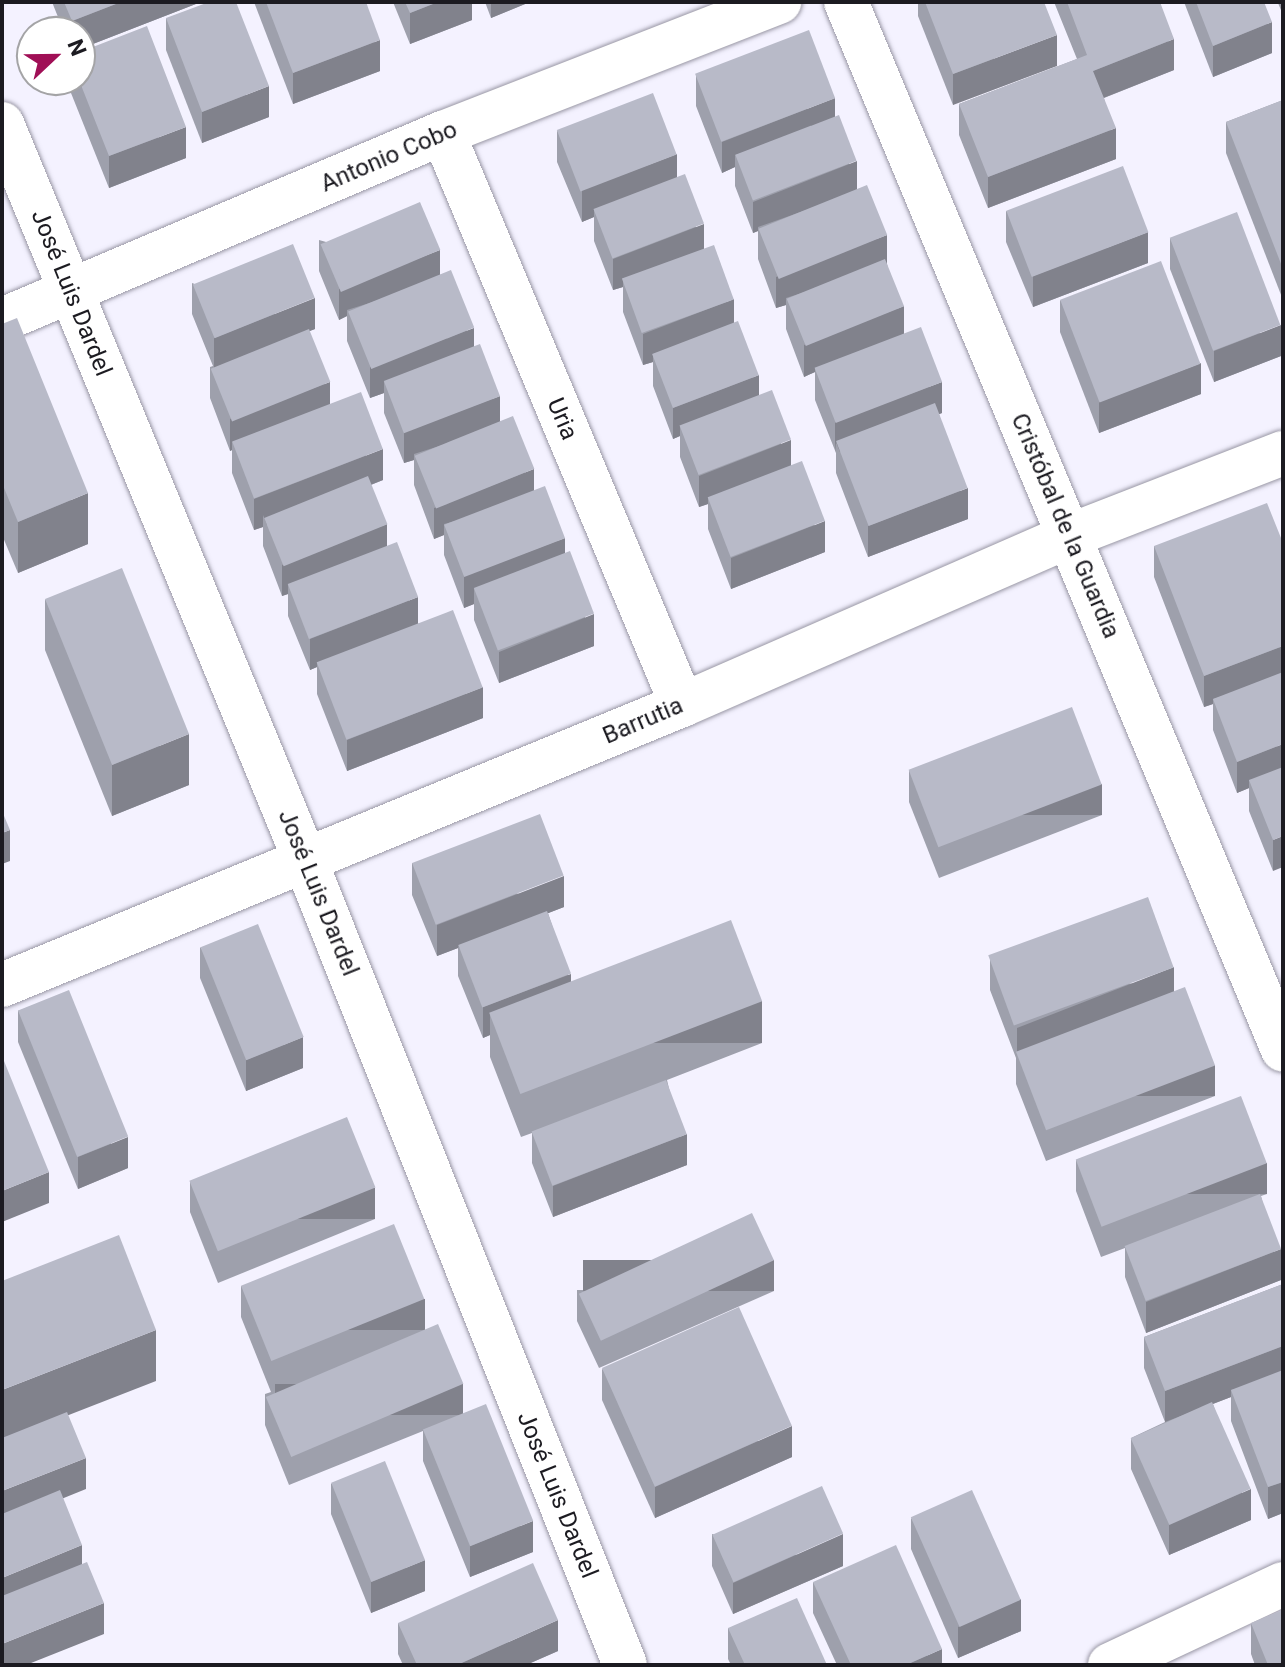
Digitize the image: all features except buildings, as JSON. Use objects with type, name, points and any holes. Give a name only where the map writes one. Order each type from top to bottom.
[{"type":"street","name":"Antonio Cobo","points":[[2,320],[443,133],[779,2]]},
{"type":"street","name":"Cristóbal de la Guardia","points":[[846,2],[1283,1050]]},
{"type":"street","name":"José Luis Dardel","points":[[2,124],[305,860],[625,1665]]},
{"type":"street","name":"Uria","points":[[443,133],[682,705]]},
{"type":"street","name":"Barrutia","points":[[2,985],[682,705],[1069,536],[1283,453]]},
{"type":"street","points":[[1110,1665],[1283,1584]]}]
